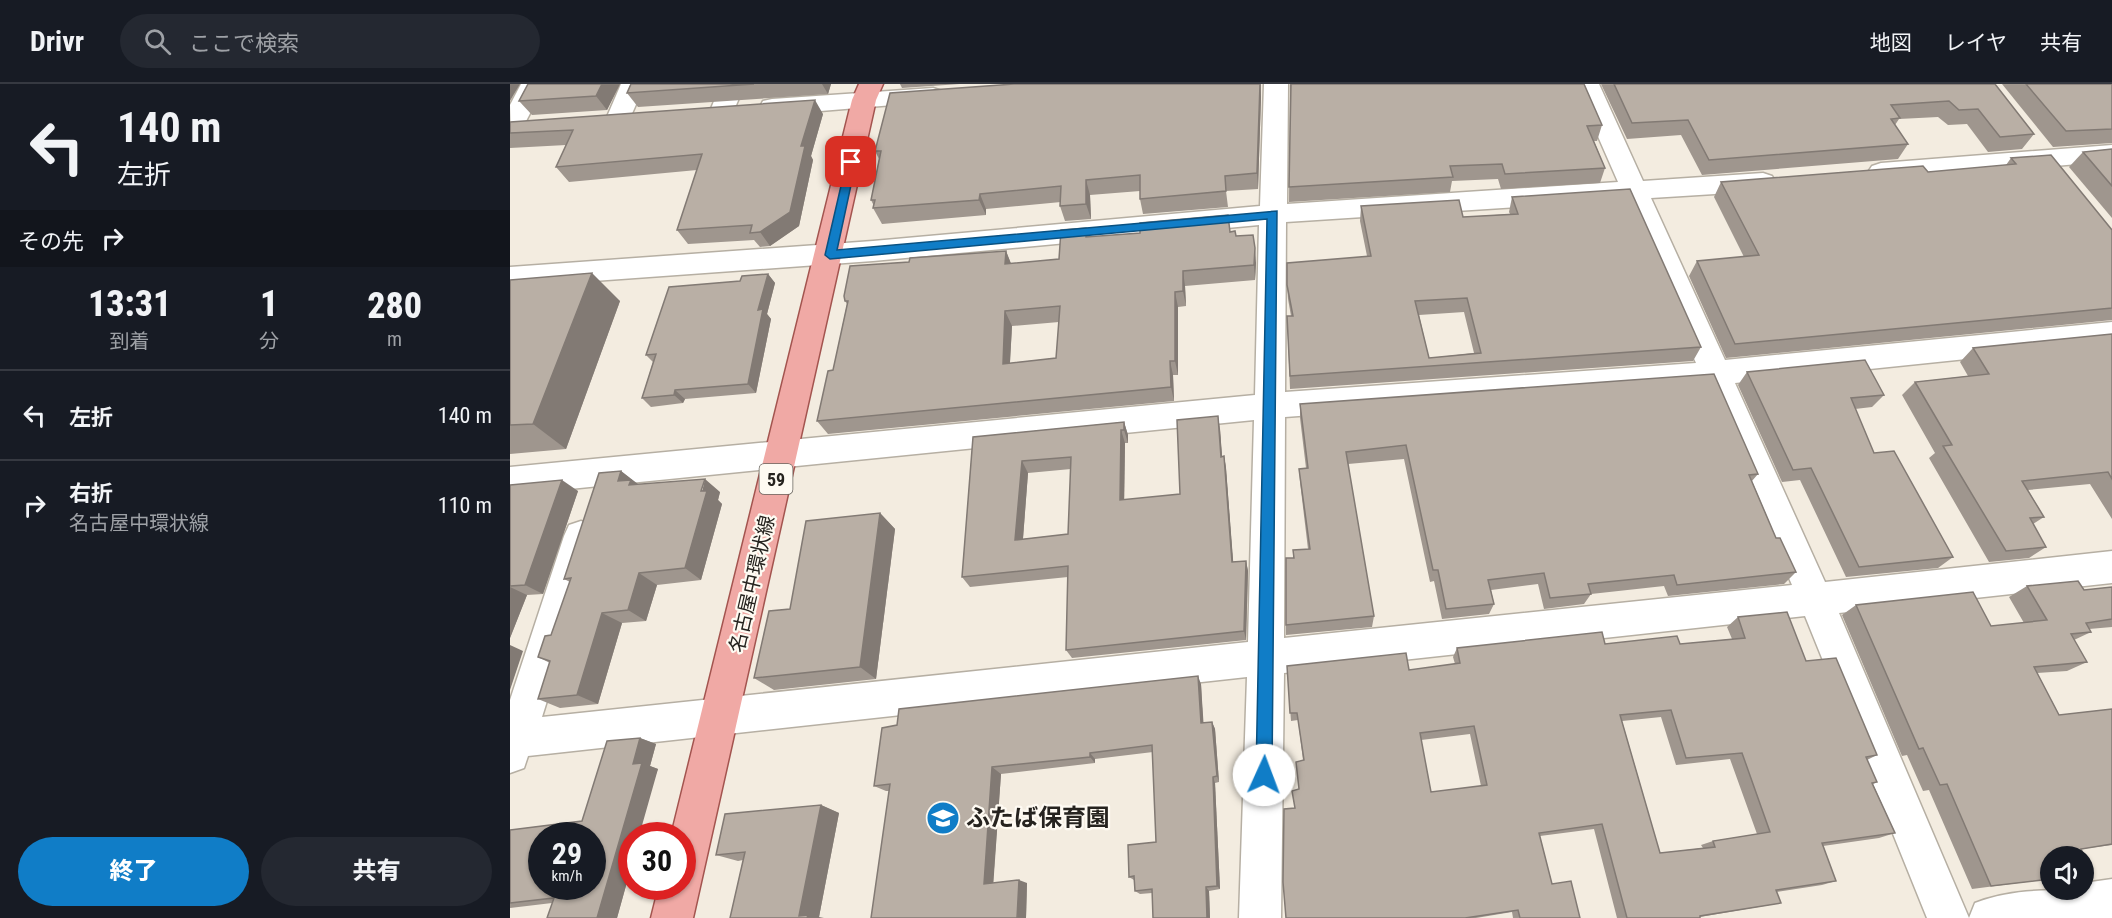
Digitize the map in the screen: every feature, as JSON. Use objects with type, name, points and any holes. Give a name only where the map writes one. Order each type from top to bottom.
[{"type":"main road","name":"名古屋中環状線","points":[[695,822],[868,92]]},
{"type":"main road","points":[[672,918],[676,900]]},
{"type":"street","points":[[519,126],[533,84]]},
{"type":"street","points":[[617,119],[633,84]]},
{"type":"street","points":[[733,84],[710,112],[868,92],[956,94]]},
{"type":"street","points":[[1260,918],[1267,657],[1269,406],[1276,84]]},
{"type":"street","points":[[1587,84],[1815,598],[1948,918]]},
{"type":"street","points":[[1858,174],[2112,153]]},
{"type":"street","points":[[510,277],[830,255],[1273,214],[1634,192],[1787,180]]},
{"type":"street","points":[[510,481],[1269,406],[1716,373],[2112,333]]},
{"type":"street","points":[[603,473],[512,743],[721,715],[2112,567]]},
{"type":"street","points":[[1990,918],[2112,900]]},
{"type":"building","points":[[528,84],[602,84],[596,96],[519,101]]},
{"type":"building","points":[[631,84],[754,84],[627,93]]},
{"type":"building","points":[[1014,84],[1260,84],[1257,173],[1225,176],[1226,191],[1140,199],[1140,175],[1086,180],[1086,204],[1060,206],[1061,186],[980,194],[979,200],[873,208],[875,200],[871,200],[881,151],[875,151],[890,93]]},
{"type":"building","points":[[1291,84],[1584,84],[1602,125],[1587,126],[1605,168],[1505,174],[1502,164],[1450,166],[1453,177],[1289,187]]},
{"type":"building","points":[[1614,84],[1995,84],[2034,134],[2000,137],[1978,109],[1959,110],[1949,101],[1891,105],[1900,118],[1891,119],[1908,144],[1709,160],[1688,120],[1632,123]]},
{"type":"building","points":[[2026,84],[2112,84],[2112,129],[2066,131]]},
{"type":"building","points":[[815,100],[801,146],[805,146],[790,212],[760,232],[750,233],[752,225],[677,230],[702,154],[556,167],[573,130],[510,133],[510,122]]},
{"type":"building","points":[[2112,149],[2112,186],[2083,152]]},
{"type":"building","points":[[2051,155],[2112,230],[2112,308],[1735,344],[1697,261],[1759,255],[1721,182],[1923,166],[1928,172],[2016,164],[2011,158]]},
{"type":"building","points":[[1630,189],[1701,347],[1290,376],[1287,316],[1293,316],[1287,285],[1287,263],[1371,256],[1361,206],[1459,200],[1463,217],[1518,214],[1512,197]],"holes":[[[1467,298],[1481,353],[1429,358],[1415,301]]]},
{"type":"building","points":[[1228,215],[1230,232],[1235,231],[1236,236],[1253,235],[1254,265],[1183,271],[1183,291],[1175,292],[1175,361],[1170,361],[1171,387],[817,421],[828,371],[833,370],[848,301],[845,301],[844,296],[850,266],[909,262],[910,258],[1006,251],[1005,264],[1059,259],[1061,230],[1086,228],[1086,237],[1140,233],[1140,223]],"holes":[[[1060,306],[1056,358],[1003,364],[1005,311]]]},
{"type":"building","points":[[592,273],[533,424],[510,425],[510,280]]},
{"type":"building","points":[[768,274],[758,310],[763,309],[748,384],[675,390],[674,395],[642,398],[656,354],[646,355],[669,287],[740,281],[742,276]]},
{"type":"building","points":[[2112,334],[2112,479],[2108,472],[2022,481],[2044,517],[2030,518],[2046,547],[2006,551],[1943,446],[1952,445],[1915,382],[1989,374],[1973,348]]},
{"type":"building","points":[[1865,360],[1884,395],[1851,398],[1874,453],[1894,451],[1953,557],[1859,567],[1811,468],[1793,470],[1747,372]]},
{"type":"building","points":[[1714,374],[1758,474],[1749,475],[1776,538],[1780,538],[1796,572],[1677,585],[1674,575],[1588,584],[1591,594],[1550,598],[1544,573],[1488,580],[1494,604],[1446,609],[1438,570],[1433,570],[1406,445],[1346,452],[1374,616],[1286,625],[1286,558],[1294,558],[1293,550],[1310,549],[1299,469],[1308,468],[1300,404]]},
{"type":"building","points":[[1218,416],[1221,457],[1224,456],[1232,562],[1246,561],[1244,631],[1066,650],[1068,566],[962,577],[973,437],[1124,422],[1124,430],[1121,430],[1120,500],[1180,494],[1177,420]],"holes":[[[1071,457],[1068,534],[1015,540],[1022,461]]]},
{"type":"building","points":[[621,471],[618,481],[631,480],[629,485],[705,479],[701,491],[707,491],[685,568],[639,573],[628,610],[602,613],[577,695],[538,699],[550,661],[538,657],[545,636],[551,635],[571,578],[564,579],[599,473]]},
{"type":"building","points":[[562,480],[525,585],[510,586],[510,485]]},
{"type":"building","points":[[880,513],[860,667],[754,678],[769,611],[790,609],[806,521]]},
{"type":"building","points":[[2078,581],[2084,590],[2112,587],[2112,619],[2086,623],[2091,632],[2071,634],[2087,662],[2034,667],[2059,715],[2112,709],[2112,844],[2094,847],[2040,846],[2040,880],[1991,886],[1947,784],[1940,785],[1923,748],[1919,749],[1856,605],[1973,592],[1991,626],[2047,620],[2027,586]]},
{"type":"building","points":[[1787,612],[1806,661],[1836,658],[1877,755],[1866,757],[1877,782],[1872,783],[1895,833],[1822,843],[1836,881],[1776,890],[1781,903],[1700,916],[1700,918],[1627,918],[1602,824],[1539,833],[1552,884],[1571,881],[1580,918],[1520,918],[1518,910],[1465,918],[1286,918],[1283,882],[1284,809],[1295,808],[1292,791],[1299,789],[1296,762],[1304,760],[1297,713],[1290,713],[1287,666],[1406,653],[1409,670],[1460,663],[1457,648],[1602,632],[1605,644],[1677,636],[1680,644],[1745,638],[1738,617]],"holes":[[[1671,710],[1686,758],[1742,753],[1770,832],[1713,841],[1715,847],[1660,853],[1620,715]],[[1474,726],[1487,785],[1431,792],[1420,733]]]},
{"type":"building","points":[[1198,676],[1201,723],[1212,722],[1217,776],[1213,777],[1217,886],[1206,887],[1207,918],[1153,918],[1152,889],[1135,891],[1134,876],[1129,877],[1128,845],[1156,842],[1152,745],[1090,753],[1090,757],[992,767],[984,884],[1019,880],[1017,918],[871,918],[890,784],[874,786],[882,728],[897,725],[899,709]]},
{"type":"building","points":[[640,738],[633,764],[642,763],[625,822],[618,822],[618,846],[606,887],[606,822],[574,822],[582,821],[607,741]]},
{"type":"building","points":[[821,805],[799,916],[808,915],[807,918],[730,918],[745,852],[716,855],[725,814]]},
{"type":"building","points":[[528,828],[528,900],[536,900],[510,903],[510,830]]},
{"type":"building","points":[[553,900],[602,900],[597,918],[547,918]]},
{"type":"place","name":"ふたば保育園","points":[[943,818]]},
{"type":"route","points":[[851,162],[830,255],[1273,214],[1264,775]]}]
